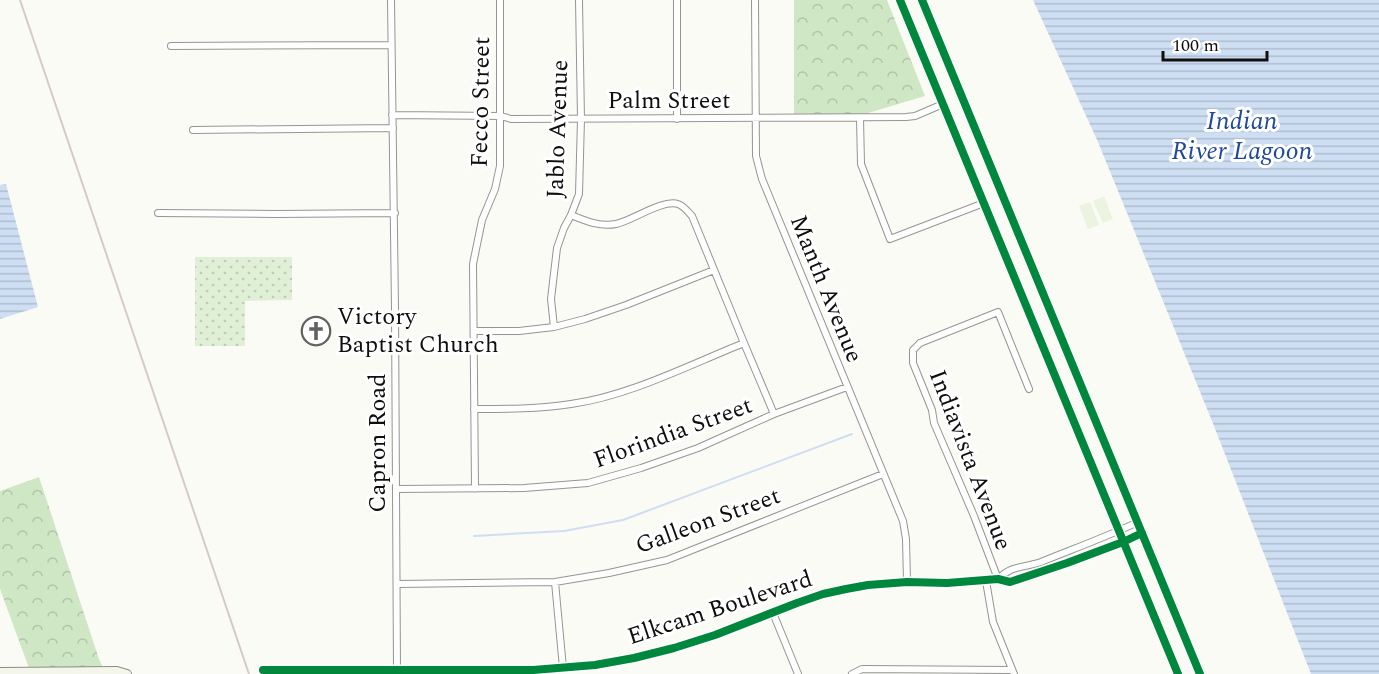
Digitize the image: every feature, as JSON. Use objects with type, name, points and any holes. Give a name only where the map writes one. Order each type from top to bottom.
[{"type":"main road","points":[[900,0],[1178,674]]},
{"type":"main road","points":[[922,0],[1200,674]]},
{"type":"street","name":"Capron Road","points":[[391,0],[395,213],[397,670]]},
{"type":"street","name":"Fecco Street","points":[[474,489],[473,264],[482,220],[495,189],[500,166],[500,0]]},
{"type":"street","name":"Jablo Avenue","points":[[554,327],[551,299],[557,248],[579,194],[579,0]]},
{"type":"street","points":[[676,0],[677,118]]},
{"type":"street","name":"Manth Avenue","points":[[755,0],[756,156],[762,179],[903,521],[906,539],[907,582]]},
{"type":"street","points":[[171,46],[391,45]]},
{"type":"street","name":"Palm Street","points":[[392,115],[501,116],[511,119],[860,118],[915,116],[943,104]]},
{"type":"street","points":[[860,118],[861,164],[890,239],[984,203]]},
{"type":"street","points":[[193,130],[393,128]]},
{"type":"street","points":[[571,215],[586,222],[604,225],[618,224],[668,204],[677,204],[685,208],[692,216],[774,414]]},
{"type":"street","points":[[158,213],[395,213]]},
{"type":"street","points":[[474,331],[519,331],[554,327],[596,316],[714,270]]},
{"type":"street","name":"Indiavista Avenue","points":[[998,579],[934,423],[932,410],[913,363],[913,350],[920,343],[998,312],[1029,389]]},
{"type":"street","points":[[474,409],[572,404],[612,395],[744,343]]},
{"type":"street","name":"Florindia Street","points":[[397,489],[525,488],[588,483],[642,468],[698,448],[774,414],[847,387]]},
{"type":"street","name":"Galleon Street","points":[[397,584],[555,582],[667,560],[883,474]]},
{"type":"street","name":"Elkcam Boulevard","points":[[998,579],[1007,571],[1037,563],[1138,522]]},
{"type":"street","name":"Elkcam Boulevard","points":[[263,670],[332,672],[533,670],[634,658],[715,635],[824,594],[846,589],[907,582],[947,583],[998,579],[1010,582],[1142,534]]},
{"type":"street","points":[[852,674],[862,669],[1013,672],[993,622],[986,581]]},
{"type":"street","points":[[555,582],[563,668]]},
{"type":"street","points":[[773,613],[798,674]]},
{"type":"street","points":[[0,672],[117,671],[127,674]]},
{"type":"green space","points":[[794,0],[887,0],[925,96],[865,114],[794,114]]},
{"type":"green space","points":[[1104,196],[1113,219],[1103,223],[1093,201]]},
{"type":"green space","points":[[1090,202],[1099,225],[1088,229],[1079,206]]},
{"type":"green space","points":[[195,257],[292,257],[292,300],[245,301],[245,346],[195,346]]},
{"type":"green space","points":[[39,477],[103,668],[29,668],[0,589],[0,491]]},
{"type":"water","name":"Indian River Lagoon","points":[[1033,0],[1379,0],[1379,674],[1311,674],[1212,421],[1098,142]]},
{"type":"water","points":[[6,184],[38,307],[0,319],[0,185]]},
{"type":"waterway","points":[[474,536],[564,531],[623,520],[852,434]]},
{"type":"railway","points":[[20,0],[249,674]]},
{"type":"cycle path","points":[[900,0],[1178,674]]},
{"type":"cycle path","points":[[922,0],[1200,674]]},
{"type":"cycle path","points":[[263,670],[533,670],[595,665],[674,648],[823,594],[846,589],[907,582],[947,583],[998,579],[1010,582],[1067,563],[1142,533]]},
{"type":"place","name":"Victory Baptist Church","points":[[316,331]]}]
